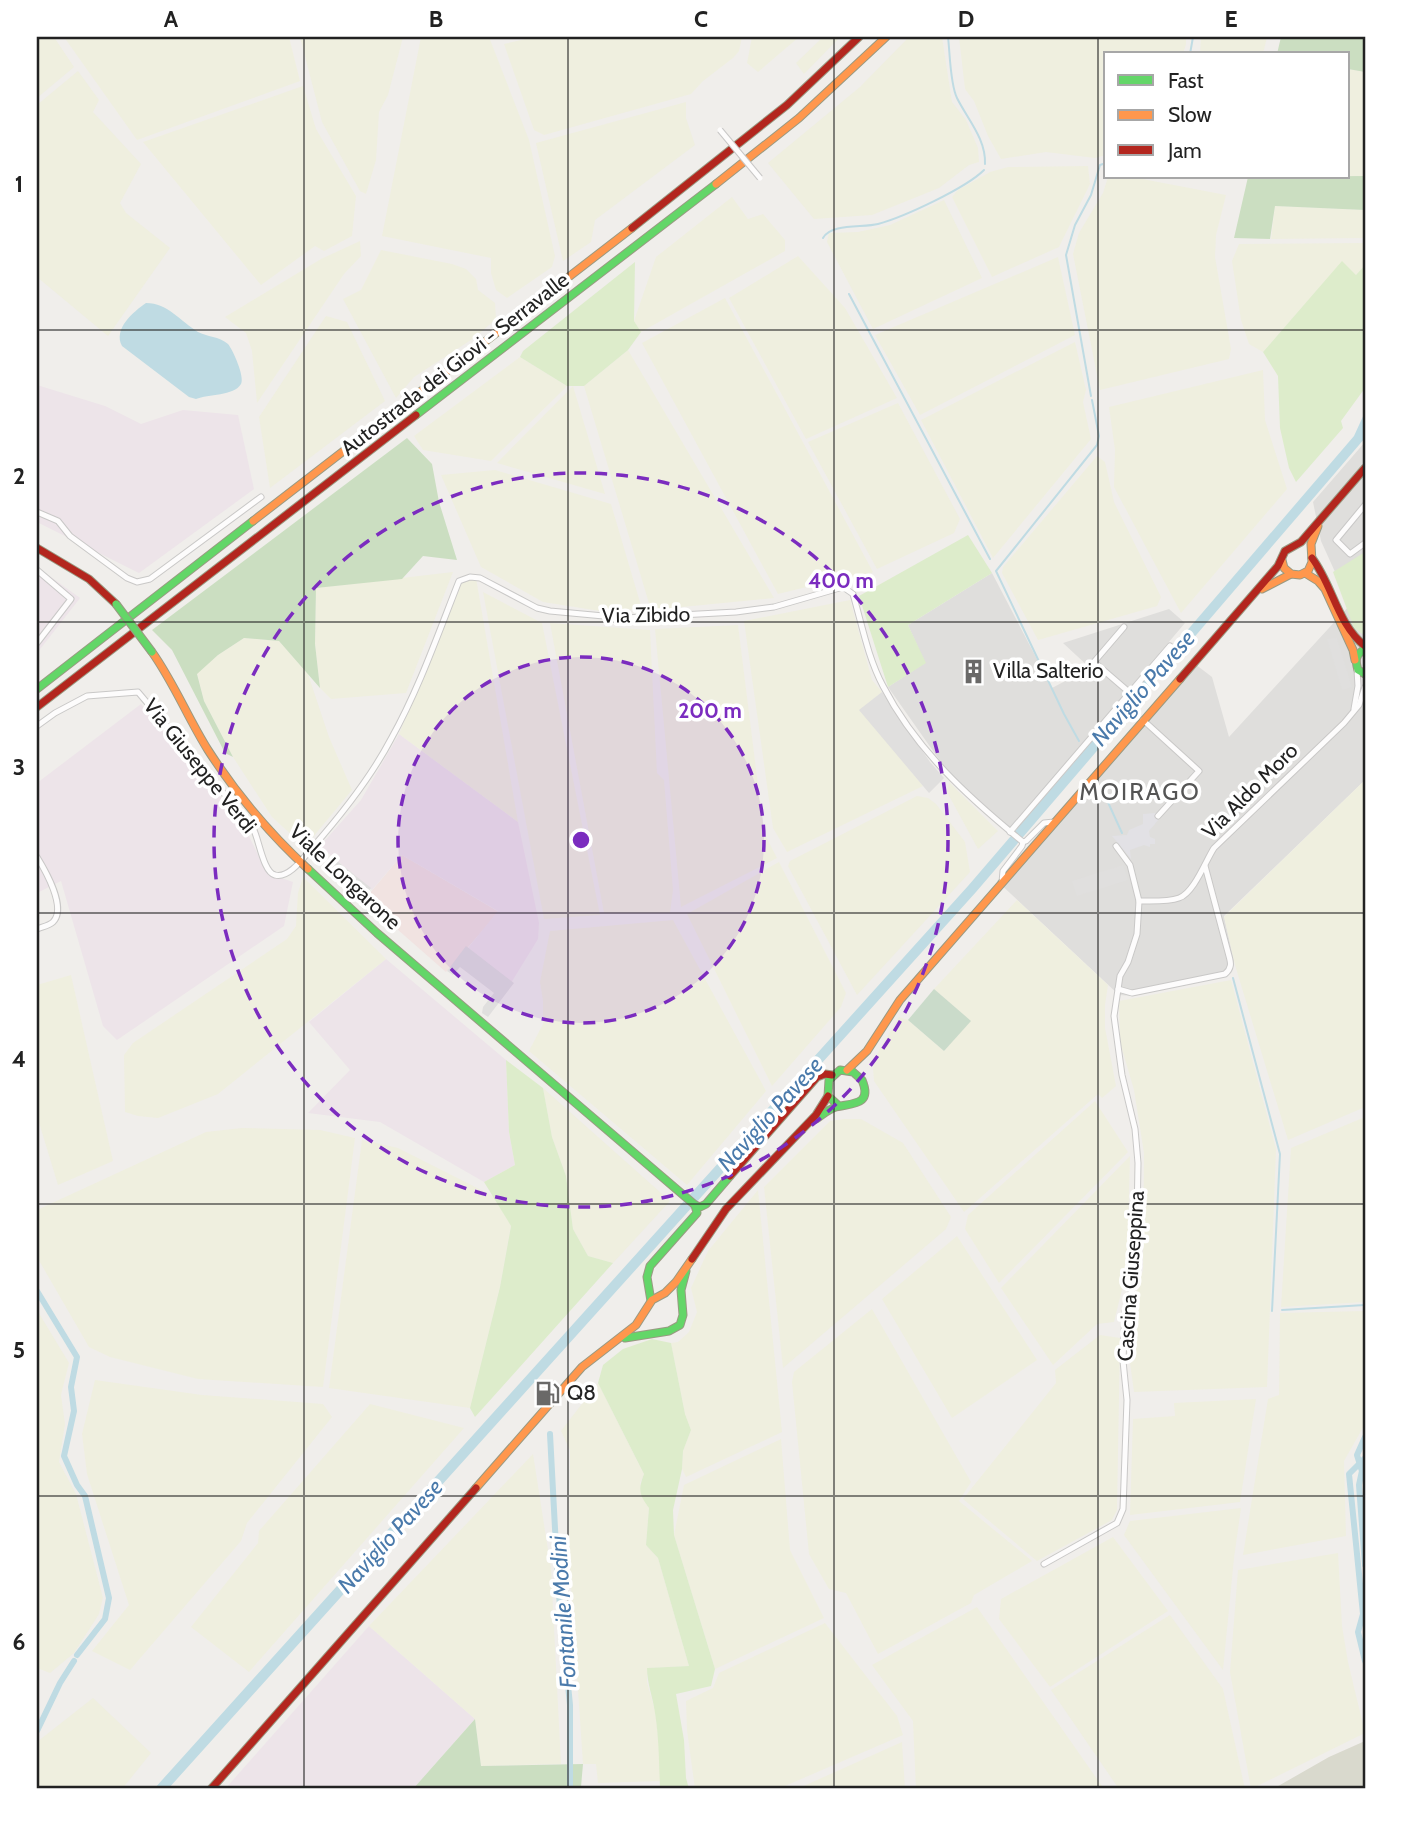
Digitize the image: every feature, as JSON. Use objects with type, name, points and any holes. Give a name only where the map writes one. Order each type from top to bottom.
[{"type":"main road","name":"Autostrada dei Giovi - Serravalle","points":[[37,689],[714,164],[787,105],[859,37]]},
{"type":"main road","name":"Autostrada dei Giovi - Serravalle","points":[[37,707],[737,168],[799,118],[886,37]]},
{"type":"main road","points":[[847,1070],[867,1051],[900,1000],[1254,594],[1282,560],[1285,551],[1297,545],[1365,468]]},
{"type":"main road","points":[[1306,573],[1312,565],[1312,541],[1320,521]]},
{"type":"main road","points":[[1297,545],[1305,547],[1311,555],[1329,583],[1350,634],[1365,647],[1358,653],[1356,664]]},
{"type":"main road","name":"Viale Longarone","points":[[37,548],[84,574],[116,604],[166,671],[208,750],[254,811],[300,862],[393,947],[695,1205]]},
{"type":"main road","points":[[1282,560],[1284,568],[1291,575]]},
{"type":"main road","points":[[1254,594],[1291,575],[1306,573],[1318,581],[1325,589],[1353,650],[1356,664],[1365,674]]},
{"type":"main road","points":[[861,1078],[867,1051]]},
{"type":"main road","points":[[211,1789],[582,1367],[639,1322],[649,1305],[676,1282],[726,1209],[816,1115],[828,1096],[827,1085],[832,1075],[840,1070],[854,1071],[861,1078],[864,1087],[860,1100],[852,1106],[839,1106],[819,1116],[806,1127]]},
{"type":"main road","points":[[695,1205],[700,1207],[706,1204],[817,1077],[832,1075]]},
{"type":"main road","points":[[828,1096],[839,1106]]},
{"type":"main road","points":[[665,1331],[650,1323],[647,1280],[649,1269],[697,1213],[695,1205]]},
{"type":"main road","points":[[615,1341],[637,1333],[674,1329],[680,1324],[683,1316],[681,1288],[690,1261]]},
{"type":"main road","points":[[662,1294],[675,1297],[682,1307]]},
{"type":"street","points":[[720,130],[760,178]]},
{"type":"street","points":[[37,512],[58,522],[71,536],[127,578],[142,582],[150,579],[261,496]]},
{"type":"street","points":[[1365,505],[1336,540],[1350,554],[1365,543]]},
{"type":"street","points":[[37,570],[70,597],[70,601],[37,642]]},
{"type":"street","name":"Via Zibido","points":[[300,862],[354,798],[380,760],[408,706],[459,581],[470,577],[480,578],[537,608],[607,617],[736,612],[774,607],[836,587],[847,588],[853,594],[883,687],[903,718],[947,776],[1023,842]]},
{"type":"street","points":[[1124,627],[1094,662],[1130,693]]},
{"type":"street","points":[[1010,832],[1170,646]]},
{"type":"street","points":[[1352,715],[1358,693],[1356,664]]},
{"type":"street","name":"Via Aldo Moro","points":[[1139,901],[1178,899],[1184,896],[1214,848],[1352,715],[1361,702],[1365,687]]},
{"type":"street","name":"Via Giuseppe Verdi","points":[[37,726],[87,696],[138,692],[253,828],[270,873],[276,876],[284,874],[300,862]]},
{"type":"street","points":[[1143,720],[1199,771],[1158,816]]},
{"type":"street","points":[[1002,882],[1003,871],[1023,842],[1044,823],[1054,822]]},
{"type":"street","name":"Cascina Giuseppina","points":[[1044,1564],[1117,1523],[1123,1509],[1127,1400],[1123,1361],[1125,1311],[1136,1277],[1138,1198],[1135,1129],[1122,1075],[1114,1016],[1120,976],[1134,947],[1139,901],[1130,864],[1116,846]]},
{"type":"street","points":[[37,857],[48,874],[56,909],[54,921],[37,929]]},
{"type":"street","points":[[1118,989],[1132,993],[1225,974],[1228,971],[1231,965],[1205,866]]},
{"type":"shaded area","points":[[37,385],[105,406],[141,424],[183,410],[238,415],[254,489],[139,573],[37,522]]},
{"type":"shaded area","points":[[1365,442],[1365,780],[1224,916],[1234,961],[1232,972],[1228,976],[1133,996],[1119,995],[997,881],[1191,661],[1212,677],[1229,737],[1350,605],[1321,541],[1313,502]]},
{"type":"shaded area","points":[[37,567],[80,598],[37,653]]},
{"type":"shaded area","points":[[992,573],[1052,688],[1090,668],[1063,643],[1169,609],[1185,623],[1010,829],[950,775],[888,687],[925,663],[908,625]]},
{"type":"shaded area","points":[[1337,638],[1352,687],[1342,690],[1327,639]]},
{"type":"shaded area","points":[[882,692],[944,778],[929,793],[859,710]]},
{"type":"shaded area","points":[[141,704],[242,822],[267,873],[293,882],[284,926],[117,1040],[103,1026],[61,881],[37,893],[37,783]]},
{"type":"shaded area","points":[[399,734],[518,822],[539,923],[538,939],[511,983],[468,948],[498,911],[402,855],[372,890],[320,846],[361,800]]},
{"type":"shaded area","points":[[1156,813],[1160,818],[1149,831],[1155,844],[1130,850],[1131,859],[1112,836],[1127,835],[1129,830],[1143,824],[1143,814]]},
{"type":"shaded area","points":[[402,855],[499,912],[446,972],[364,900]]},
{"type":"shaded area","points":[[332,857],[371,888],[361,900],[323,868]]},
{"type":"shaded area","points":[[1123,865],[1128,880],[1077,896],[1072,881]]},
{"type":"shaded area","points":[[466,946],[514,983],[488,1017],[482,1013],[483,1007],[494,993],[460,967],[453,975],[447,971]]},
{"type":"shaded area","points":[[386,959],[506,1060],[509,1132],[515,1165],[484,1182],[380,1122],[308,1113],[350,1070],[309,1022]]},
{"type":"shaded area","points":[[369,1626],[475,1719],[413,1789],[225,1789]]},
{"type":"shaded area","points":[[1365,1741],[1365,1789],[1273,1789],[1329,1757]]},
{"type":"green space","points":[[37,37],[54,37],[74,67],[37,98]]},
{"type":"green space","points":[[64,37],[289,37],[300,81],[137,140]]},
{"type":"green space","points":[[300,37],[403,37],[388,95],[379,112],[376,160],[366,194],[360,191],[322,122]]},
{"type":"green space","points":[[421,37],[489,37],[529,140],[555,256],[552,267],[507,298],[496,290],[491,273],[491,258],[382,236]]},
{"type":"green space","points":[[535,37],[742,37],[739,51],[733,58],[691,94],[544,135],[534,130],[504,44]]},
{"type":"green space","points":[[752,37],[799,37],[758,72],[747,63]]},
{"type":"green space","points":[[823,37],[840,37],[804,74],[796,63]]},
{"type":"green space","points":[[909,37],[942,37],[952,102],[966,120],[978,148],[979,162],[969,165],[939,188],[872,215],[814,219],[768,163],[860,87]]},
{"type":"green space","points":[[959,37],[1186,37],[1184,52],[1104,52],[1104,156],[1095,158],[1046,152],[1001,159],[974,101],[965,89]]},
{"type":"green space","points":[[1201,37],[1267,37],[1263,52],[1200,52]]},
{"type":"green space","points":[[1281,37],[1365,38],[1365,72],[1350,69],[1350,52],[1277,52]]},
{"type":"green space","points":[[1350,69],[1365,72],[1365,176],[1350,176]]},
{"type":"green space","points":[[78,71],[99,100],[93,112],[141,164],[120,203],[126,213],[170,248],[108,336],[37,277],[37,105]]},
{"type":"green space","points":[[303,86],[316,129],[356,196],[352,236],[324,251],[315,246],[261,285],[143,142]]},
{"type":"green space","points":[[686,102],[686,118],[695,145],[595,220],[591,242],[563,261],[536,143]]},
{"type":"green space","points":[[1088,166],[1090,184],[1059,247],[992,277],[952,197],[958,190],[990,172],[1008,167]]},
{"type":"green space","points":[[1365,176],[1365,210],[1275,206],[1270,239],[1234,238],[1248,178]]},
{"type":"green space","points":[[1108,178],[1137,178],[1226,195],[1216,235],[1215,257],[1231,349],[1229,359],[1100,390],[1073,254],[1079,233],[1103,193]]},
{"type":"green space","points":[[732,197],[748,219],[763,214],[785,240],[785,251],[641,332],[634,321],[656,257]]},
{"type":"green space","points":[[944,200],[982,278],[873,329],[827,242],[829,233],[858,232],[890,225]]},
{"type":"green space","points":[[1275,206],[1365,210],[1365,238],[1271,239]]},
{"type":"green space","points":[[360,241],[361,256],[344,274],[257,403],[252,351],[246,333],[225,317],[321,259]]},
{"type":"green space","points":[[1365,243],[1365,265],[1356,275],[1342,262],[1263,352],[1249,344],[1241,320],[1232,261],[1239,244]]},
{"type":"green space","points":[[381,250],[466,269],[476,279],[478,290],[495,303],[496,319],[474,338],[414,377],[396,398],[343,299],[361,290]]},
{"type":"green space","points":[[798,256],[845,308],[897,398],[806,439],[729,298]]},
{"type":"green space","points":[[1058,257],[1075,335],[920,415],[875,335]]},
{"type":"green space","points":[[1342,261],[1356,275],[1365,265],[1365,388],[1341,421],[1343,428],[1296,482],[1289,468],[1280,428],[1278,376],[1263,352]]},
{"type":"green space","points":[[635,262],[634,321],[641,332],[628,350],[584,386],[567,386],[520,357],[523,351]]},
{"type":"green space","points":[[725,298],[873,572],[855,583],[844,579],[835,580],[778,594],[642,343]]},
{"type":"green space","points":[[326,316],[347,322],[385,401],[270,488],[259,417]]},
{"type":"green space","points":[[1075,342],[1086,390],[1083,402],[1091,439],[993,558],[921,420]]},
{"type":"green space","points":[[628,350],[774,598],[651,610],[584,386]]},
{"type":"green space","points":[[520,357],[567,386],[491,461],[423,450],[414,436]]},
{"type":"green space","points":[[1263,370],[1265,420],[1287,489],[1181,613],[1114,487],[1115,450],[1109,407]]},
{"type":"green space","points":[[573,386],[605,494],[497,463]]},
{"type":"green space","points":[[898,403],[960,519],[954,533],[877,569],[808,442]]},
{"type":"green space","points":[[407,438],[432,464],[439,502],[457,560],[423,556],[402,579],[316,588],[315,644],[320,688],[279,641],[244,638],[218,655],[197,674],[204,701],[233,757],[225,753],[172,650],[152,630]]},
{"type":"green space","points":[[1097,456],[1105,462],[1114,502],[1161,597],[1157,606],[1038,640],[1002,573],[1003,567]]},
{"type":"green space","points":[[495,470],[611,504],[642,609],[600,611],[543,602],[481,567],[441,475]]},
{"type":"green space","points":[[968,535],[992,573],[908,625],[926,663],[888,687],[859,596]]},
{"type":"green space","points":[[1365,552],[1365,636],[1354,628],[1333,572]]},
{"type":"green space","points":[[453,572],[406,693],[331,699],[320,688],[315,644],[316,588]]},
{"type":"green space","points":[[476,578],[518,822],[399,734],[461,585],[464,581]]},
{"type":"green space","points":[[483,592],[542,623],[600,915],[544,919]]},
{"type":"green space","points":[[850,600],[872,680],[882,692],[860,710],[923,786],[787,852],[773,828],[744,621]]},
{"type":"green space","points":[[550,623],[650,630],[657,773],[664,780],[673,890],[670,913],[604,913]]},
{"type":"green space","points":[[738,625],[764,833],[777,858],[681,907],[655,629]]},
{"type":"green space","points":[[244,638],[279,641],[308,674],[329,737],[352,790],[313,837],[303,840],[295,838],[272,817],[233,757],[204,701],[197,673]]},
{"type":"green space","points":[[1365,780],[1365,1107],[1288,1140],[1235,965],[1224,917]]},
{"type":"green space","points":[[949,782],[998,831],[978,849],[947,792]]},
{"type":"green space","points":[[917,796],[928,798],[936,804],[965,842],[970,872],[857,995],[788,866],[790,861]]},
{"type":"green space","points":[[779,862],[846,993],[841,1007],[772,1086],[687,914]]},
{"type":"green space","points":[[303,877],[386,959],[218,1094],[158,1118],[125,1112],[124,1055],[133,1043],[287,939],[296,926],[298,893]]},
{"type":"green space","points":[[1017,900],[1108,985],[1105,1028],[1116,1086],[1102,1098],[1098,1094],[964,1212],[874,1081],[873,1068],[878,1052],[899,1017],[908,1020],[944,1051],[970,1021],[934,989]]},
{"type":"green space","points":[[673,920],[766,1091],[687,1185],[529,1051],[543,1024],[540,982],[550,931]]},
{"type":"green space","points":[[71,975],[113,1161],[58,1185],[37,1116],[37,985]]},
{"type":"green space","points":[[1231,980],[1276,1149],[1267,1387],[1134,1392],[1129,1319],[1143,1270],[1144,1153],[1134,1090],[1120,1042],[1119,1001]]},
{"type":"green space","points":[[934,989],[971,1021],[944,1051],[908,1020]]},
{"type":"green space","points":[[506,1060],[543,1088],[552,1137],[566,1176],[573,1229],[588,1256],[613,1263],[475,1417],[470,1408],[500,1287],[511,1226],[484,1182],[515,1165],[509,1132]]},
{"type":"green space","points":[[543,1088],[670,1201],[613,1263],[588,1256],[573,1229],[566,1176],[552,1137]]},
{"type":"green space","points":[[1095,1101],[1128,1152],[999,1283],[965,1229],[968,1215]]},
{"type":"green space","points":[[1365,1117],[1365,1302],[1281,1307],[1291,1148]]},
{"type":"green space","points":[[861,1119],[903,1143],[951,1217],[946,1229],[783,1368],[764,1187],[830,1121]]},
{"type":"green space","points":[[242,1128],[320,1130],[355,1138],[323,1387],[198,1379],[110,1357],[89,1347],[37,1257],[37,1210],[206,1132]]},
{"type":"green space","points":[[362,1140],[398,1148],[493,1196],[511,1225],[500,1287],[470,1408],[329,1388]]},
{"type":"green space","points":[[1130,1156],[1127,1269],[1114,1322],[1097,1324],[1053,1365],[1001,1288]]},
{"type":"green space","points":[[758,1190],[782,1432],[686,1477],[682,1469],[683,1451],[691,1430],[685,1414],[671,1343],[678,1342],[689,1332],[697,1312],[691,1288],[708,1251]]},
{"type":"green space","points":[[957,1236],[1037,1360],[952,1418],[882,1299]]},
{"type":"green space","points":[[872,1309],[971,1482],[959,1501],[1032,1561],[974,1595],[971,1603],[878,1654],[846,1593],[829,1589],[809,1554],[792,1382],[794,1372]]},
{"type":"green space","points":[[37,1310],[69,1363],[61,1395],[65,1424],[59,1462],[76,1494],[103,1598],[99,1614],[74,1653],[50,1673],[37,1668]]},
{"type":"green space","points":[[1365,1311],[1365,1424],[1344,1461],[1346,1536],[1243,1555],[1268,1399],[1279,1395],[1280,1313]]},
{"type":"green space","points":[[1100,1335],[1120,1338],[1117,1510],[1112,1520],[1037,1561],[963,1499],[1056,1383],[1055,1370]]},
{"type":"green space","points":[[652,1339],[671,1343],[685,1414],[691,1430],[683,1451],[673,1510],[674,1535],[715,1669],[711,1686],[676,1694],[689,1789],[660,1787],[656,1722],[647,1668],[689,1666],[658,1558],[646,1545],[649,1508],[640,1488],[644,1474],[598,1383],[603,1365],[623,1349]]},
{"type":"green space","points":[[95,1380],[202,1395],[323,1404],[332,1417],[247,1523],[241,1541],[130,1670],[92,1651],[129,1605],[87,1474],[82,1434]]},
{"type":"green space","points":[[598,1383],[644,1474],[640,1483],[649,1508],[646,1545],[658,1558],[689,1666],[647,1668],[647,1682],[655,1711],[661,1759],[660,1781],[598,1783],[596,1764],[583,1764],[569,1556],[570,1450],[561,1431]]},
{"type":"green space","points":[[1256,1399],[1240,1502],[1130,1515],[1133,1419],[1175,1416],[1174,1403]]},
{"type":"green space","points":[[370,1404],[464,1428],[249,1672],[191,1627],[258,1543],[259,1531]]},
{"type":"green space","points":[[781,1439],[790,1550],[824,1618],[715,1669],[674,1535],[684,1485]]},
{"type":"green space","points":[[533,1454],[551,1569],[561,1764],[481,1766],[475,1719],[369,1626]]},
{"type":"green space","points":[[1241,1508],[1223,1670],[1124,1535],[1130,1521]]},
{"type":"green space","points":[[1113,1537],[1168,1611],[1050,1687],[999,1619],[1001,1599]]},
{"type":"green space","points":[[1338,1553],[1342,1626],[1365,1733],[1251,1789],[1230,1672],[1238,1570]]},
{"type":"green space","points":[[977,1607],[1104,1789],[916,1789],[913,1721],[872,1665]]},
{"type":"green space","points":[[1170,1615],[1223,1689],[1245,1789],[1119,1789],[1051,1690]]},
{"type":"green space","points":[[825,1623],[897,1716],[903,1735],[778,1789],[695,1789],[686,1701],[713,1688],[719,1673]]},
{"type":"green space","points":[[93,1698],[151,1753],[122,1789],[37,1789],[37,1742]]},
{"type":"green space","points":[[475,1719],[481,1766],[583,1764],[581,1787],[413,1789]]},
{"type":"green space","points":[[902,1742],[905,1789],[797,1789]]},
{"type":"water","points":[[146,303],[161,306],[198,332],[228,344],[241,376],[242,381],[238,388],[196,399],[189,397],[122,346],[122,327],[130,316]]},
{"type":"water","name":"Naviglio Pavese","points":[[1365,412],[1365,438],[976,892],[168,1789],[154,1789],[968,886],[1354,436]]},
{"type":"waterway","points":[[948,37],[955,92],[983,146],[985,164]]},
{"type":"waterway","points":[[1190,52],[1193,37]]},
{"type":"waterway","points":[[1091,396],[1066,255],[1075,225],[1091,195],[1100,165],[1104,164]]},
{"type":"waterway","points":[[823,238],[833,230],[878,224],[903,215],[949,193],[984,170]]},
{"type":"waterway","points":[[849,294],[990,559]]},
{"type":"waterway","name":"Naviglio Pavese","points":[[1079,741],[996,571],[1097,445],[1099,436],[1092,400]]},
{"type":"waterway","points":[[1101,787],[1122,833]]},
{"type":"waterway","points":[[1233,978],[1280,1154],[1272,1311]]},
{"type":"waterway","points":[[37,1291],[77,1357],[71,1387],[74,1411],[64,1456],[85,1496],[109,1598],[105,1619],[77,1655]]},
{"type":"waterway","points":[[1282,1310],[1365,1305]]},
{"type":"waterway","name":"Fontanile Modini","points":[[550,1434],[558,1585],[570,1705],[570,1789]]},
{"type":"waterway","points":[[1365,1437],[1357,1455],[1362,1471],[1359,1485],[1365,1565]]},
{"type":"waterway","points":[[1365,1458],[1349,1474],[1363,1614],[1358,1632],[1365,1661]]},
{"type":"waterway","points":[[37,1731],[74,1661]]},
{"type":"traffic: fast","points":[[416,415],[716,184]]},
{"type":"traffic: fast","points":[[37,689],[253,521]]},
{"type":"traffic: fast","points":[[116,604],[152,652]]},
{"type":"traffic: fast","points":[[1365,649],[1359,653],[1356,661],[1358,670],[1365,674]]},
{"type":"traffic: fast","points":[[308,869],[377,933],[695,1205],[700,1207],[706,1204],[730,1176]]},
{"type":"traffic: fast","points":[[816,1119],[833,1108],[854,1104],[863,1099],[865,1088],[862,1080],[853,1072],[840,1070],[829,1080],[828,1096],[839,1106]]},
{"type":"traffic: fast","points":[[651,1301],[647,1277],[650,1266],[697,1213],[695,1205]]},
{"type":"traffic: fast","points":[[625,1338],[669,1331],[680,1325],[683,1315],[681,1290],[686,1271]]},
{"type":"traffic: slow","points":[[716,184],[799,118],[886,37]]},
{"type":"traffic: slow","points":[[253,521],[632,228]]},
{"type":"traffic: slow","points":[[1282,560],[1284,568],[1291,574],[1300,575],[1308,571],[1312,562],[1311,544],[1318,526]]},
{"type":"traffic: slow","points":[[1305,573],[1325,589],[1355,660]]},
{"type":"traffic: slow","points":[[1262,589],[1291,574]]},
{"type":"traffic: slow","points":[[152,652],[208,750],[230,782],[267,827],[308,869]]},
{"type":"traffic: slow","points":[[847,1070],[867,1051],[900,1000],[1180,679]]},
{"type":"traffic: slow","points":[[476,1488],[582,1367],[636,1325],[652,1300],[665,1293],[676,1282],[692,1259]]},
{"type":"traffic: jam","points":[[632,228],[787,105],[859,37]]},
{"type":"traffic: jam","points":[[37,707],[416,415]]},
{"type":"traffic: jam","points":[[1180,679],[1278,566],[1285,551],[1301,542],[1365,468]]},
{"type":"traffic: jam","points":[[37,548],[89,579],[116,604]]},
{"type":"traffic: jam","points":[[1312,558],[1341,616],[1365,646]]},
{"type":"traffic: jam","points":[[730,1176],[817,1077],[832,1075]]},
{"type":"traffic: jam","points":[[692,1259],[726,1209],[816,1115],[828,1096]]},
{"type":"traffic: jam","points":[[211,1789],[476,1488]]},
{"type":"place","name":"Villa Salterio","points":[[973,671]]},
{"type":"place","name":"Q8","points":[[547,1393]]},
{"type":"district","name":"MOIRAGO","points":[[1140,792]]}]
